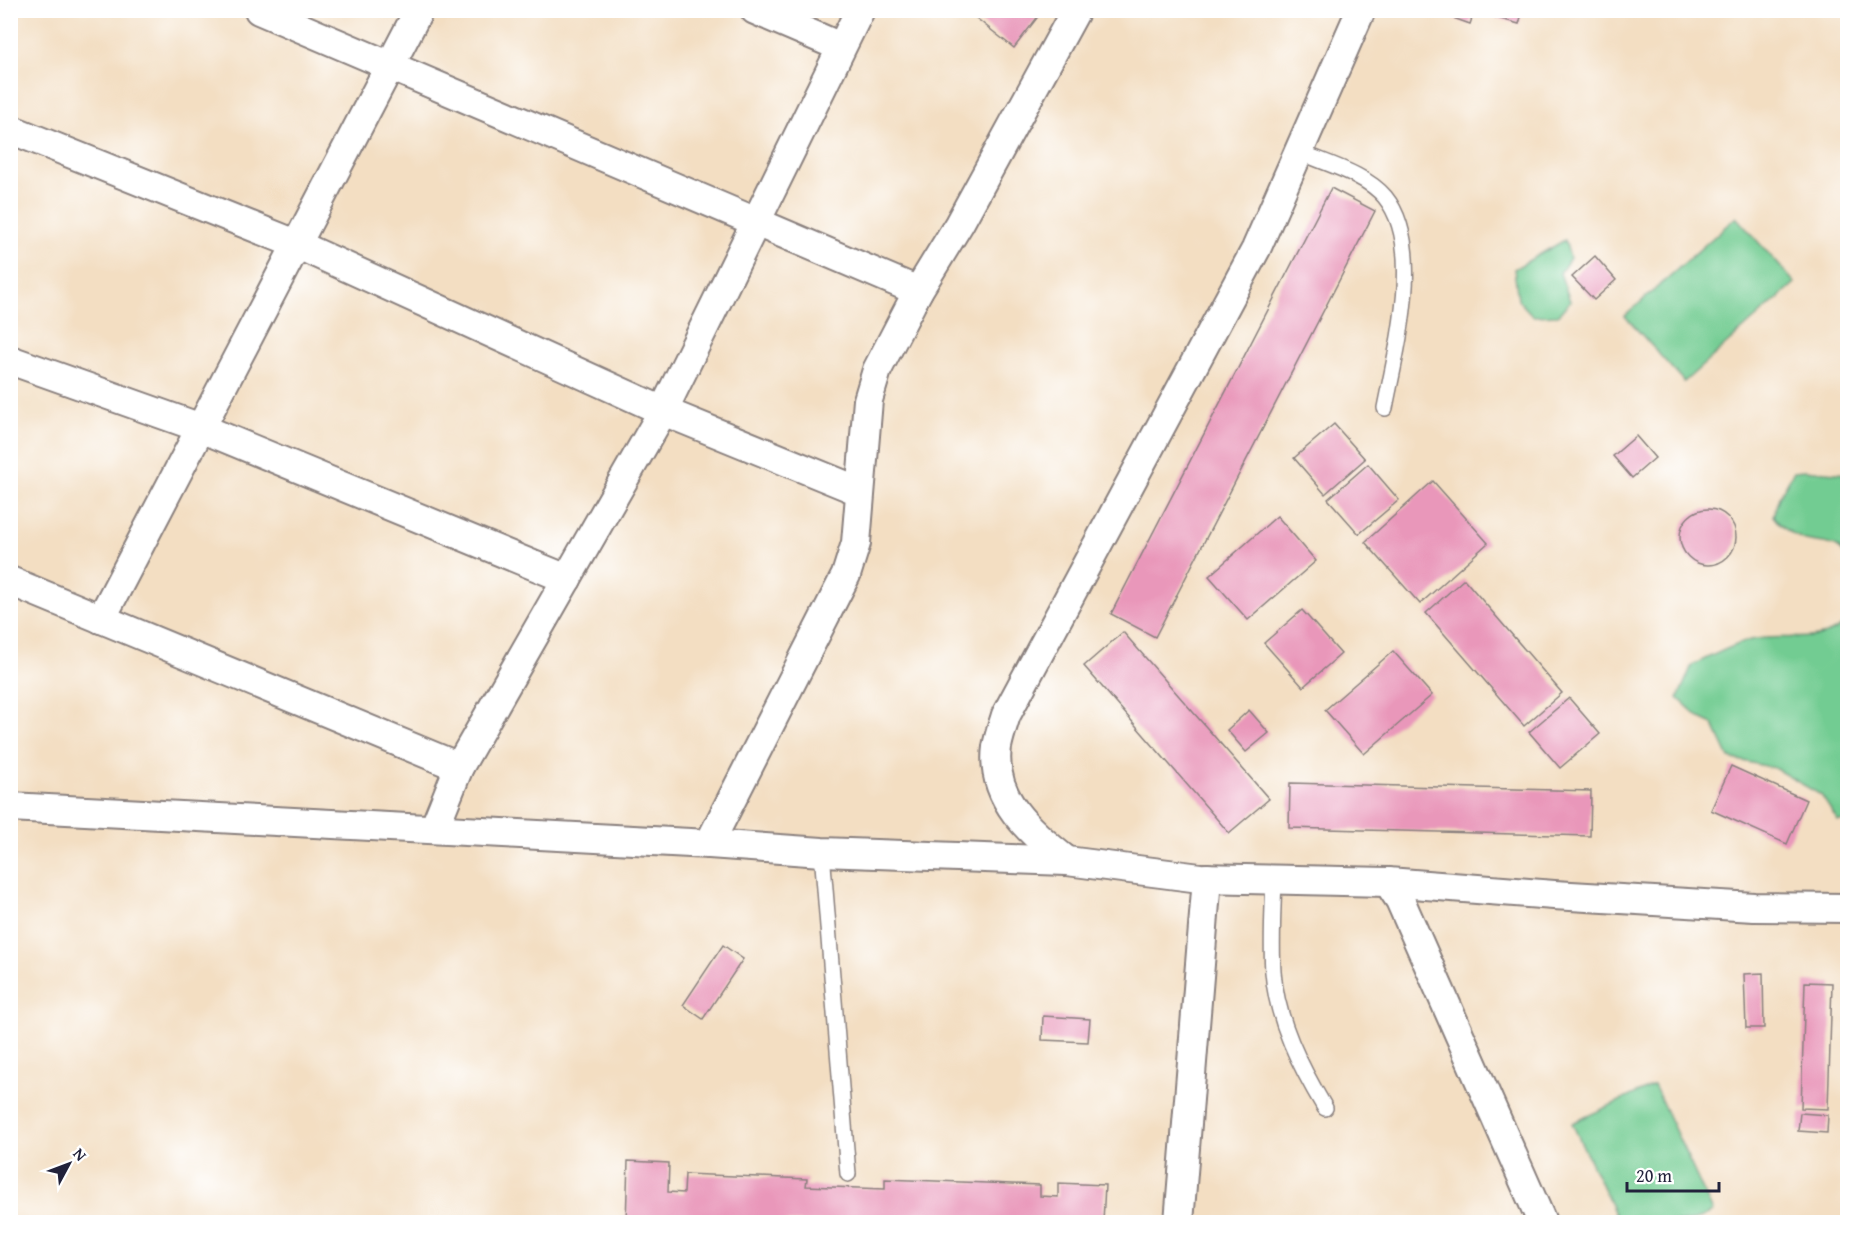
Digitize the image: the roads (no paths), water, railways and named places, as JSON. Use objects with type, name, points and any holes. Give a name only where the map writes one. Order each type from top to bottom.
[{"type":"street","points":[[259,10],[918,291]]},
{"type":"street","points":[[101,619],[419,10]]},
{"type":"street","points":[[755,10],[841,47]]},
{"type":"street","points":[[434,829],[459,766],[663,411],[860,10]]},
{"type":"street","points":[[709,844],[846,575],[856,543],[868,400],[877,370],[918,291],[959,224],[1076,10]]},
{"type":"street","points":[[1067,861],[1027,829],[1010,804],[999,779],[997,748],[1006,715],[1256,249],[1361,10]]},
{"type":"street","points":[[10,129],[296,244],[663,411],[859,491]]},
{"type":"street","points":[[10,360],[201,428],[567,579]]},
{"type":"street","points":[[10,581],[459,766]]},
{"type":"street","points":[[10,807],[822,852],[1067,861],[1207,878],[1388,882],[1742,906],[1848,908]]},
{"type":"street","points":[[1179,1222],[1207,878]]},
{"type":"street","points":[[1388,882],[1400,900],[1542,1222]]},
{"type":"lane","points":[[1300,152],[1365,180],[1384,196],[1398,218],[1406,249],[1400,327],[1385,408]]},
{"type":"lane","points":[[822,852],[848,1174]]},
{"type":"lane","points":[[1274,879],[1273,971],[1278,1001],[1287,1032],[1307,1078],[1325,1108]]}]
